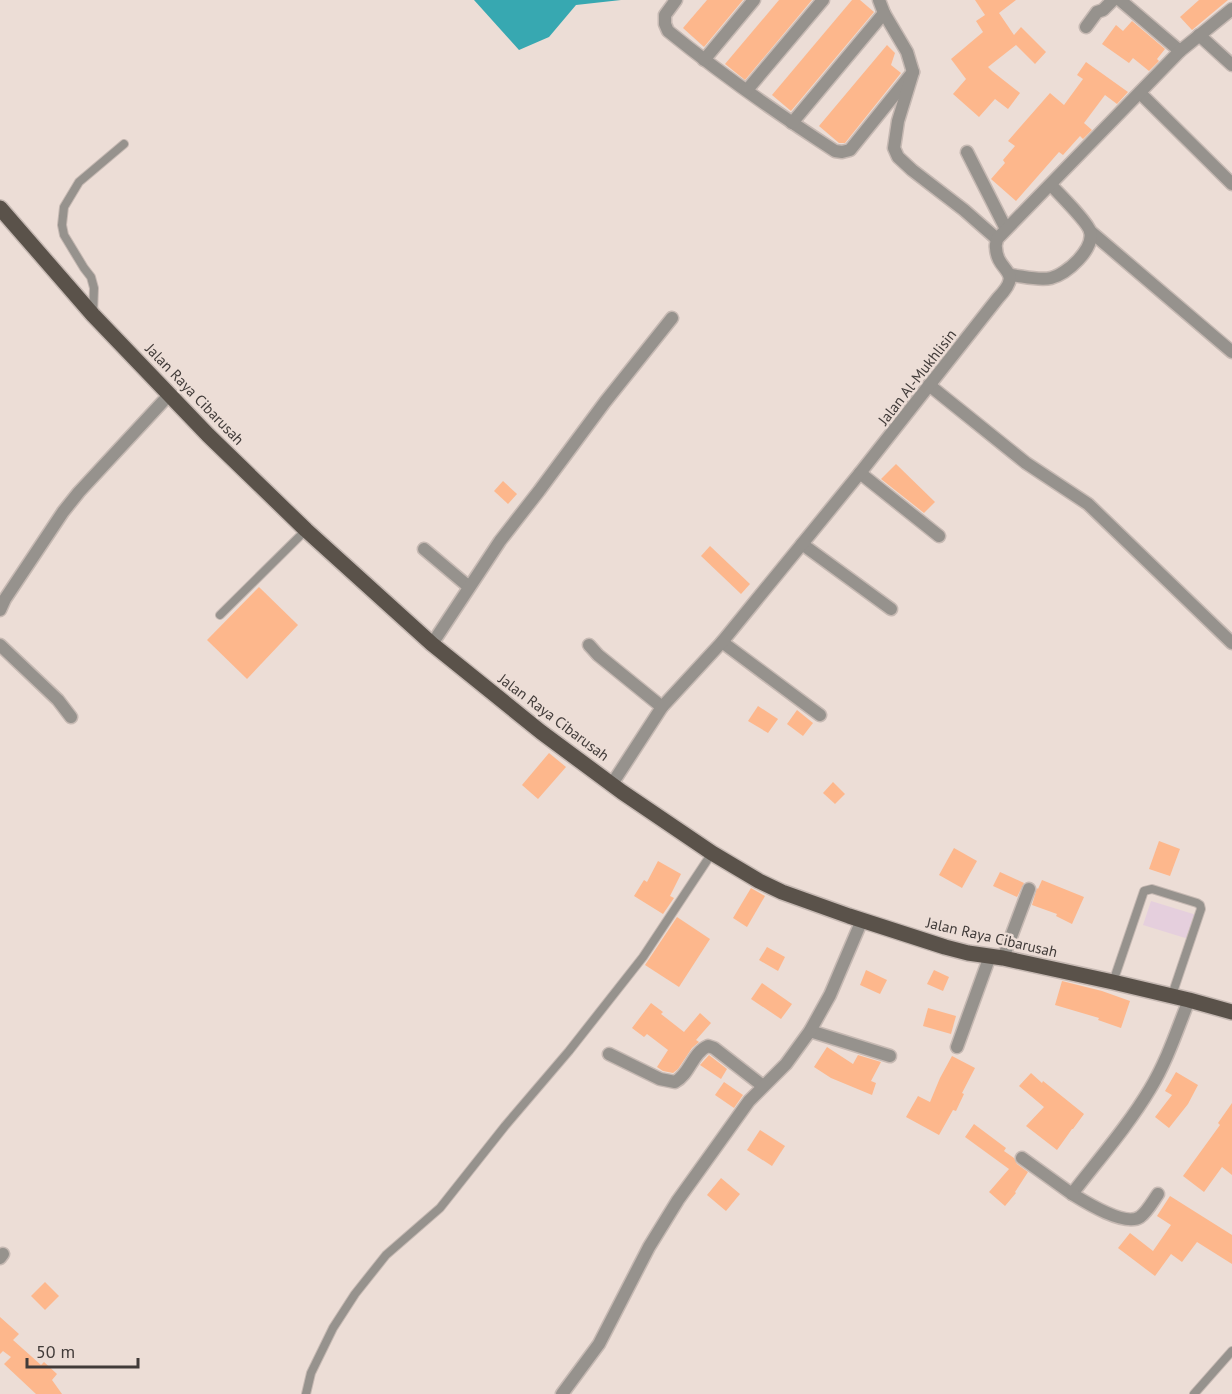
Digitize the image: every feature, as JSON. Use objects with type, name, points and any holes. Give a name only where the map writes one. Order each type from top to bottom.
[{"type":"main road","name":"Jalan Raya Cibarusah","points":[[0,208],[93,315],[169,395],[306,530],[432,644],[541,732],[712,853],[782,892],[945,947],[1189,999],[1232,1012]]},
{"type":"street","points":[[676,0],[665,15],[668,31],[704,60],[835,151],[850,150],[913,72]]},
{"type":"street","points":[[704,60],[754,0]]},
{"type":"street","points":[[747,90],[823,0]]},
{"type":"street","points":[[879,0],[907,52],[913,72],[898,121],[894,148],[898,157],[964,210],[1002,234]]},
{"type":"street","points":[[1086,27],[1097,12],[1104,10],[1113,0]]},
{"type":"street","points":[[1120,0],[1180,51]]},
{"type":"street","points":[[1090,231],[1090,242],[1085,252],[1073,266],[1050,279],[1010,275],[1000,260],[996,248],[1002,234],[1180,51],[1232,9]]},
{"type":"street","points":[[792,123],[884,13]]},
{"type":"street","points":[[1199,35],[1232,65]]},
{"type":"street","points":[[1140,93],[1232,184]]},
{"type":"street","points":[[967,152],[1002,234]]},
{"type":"street","points":[[1051,185],[1090,231],[1232,352]]},
{"type":"street","name":"Jalan Al-Mukhlisin","points":[[612,784],[662,707],[722,642],[860,473],[1006,290],[1010,282],[1010,275]]},
{"type":"street","points":[[432,644],[500,541],[672,318]]},
{"type":"street","points":[[930,385],[1026,463],[1088,504],[1232,643]]},
{"type":"street","points":[[2,602],[79,492],[169,395]]},
{"type":"street","points":[[860,473],[939,536]]},
{"type":"street","points":[[802,544],[891,609]]},
{"type":"street","points":[[424,549],[469,587]]},
{"type":"street","points":[[722,642],[820,715]]},
{"type":"street","points":[[0,645],[58,700],[71,717]]},
{"type":"street","points":[[589,645],[662,707]]},
{"type":"street","points":[[957,1047],[1029,889]]},
{"type":"street","points":[[562,1394],[599,1344],[650,1247],[678,1200],[731,1124],[749,1101],[786,1064],[810,1031],[830,995],[862,920]]},
{"type":"street","points":[[1072,1194],[1133,1116],[1150,1088],[1167,1058],[1189,999]]},
{"type":"street","points":[[810,1031],[890,1056]]},
{"type":"street","points":[[609,1054],[660,1079],[675,1082],[682,1077],[701,1049],[708,1046],[714,1048],[763,1086]]},
{"type":"street","points":[[1022,1158],[1072,1194],[1100,1210],[1122,1218],[1134,1219],[1141,1216],[1158,1194]]},
{"type":"lane","points":[[93,315],[94,288],[91,277],[64,235],[62,225],[64,207],[79,182],[124,144]]},
{"type":"lane","points":[[220,615],[306,530]]},
{"type":"lane","points":[[306,1394],[311,1373],[333,1328],[355,1294],[386,1255],[440,1208],[505,1126],[569,1052],[654,941],[712,853]]},
{"type":"lane","points":[[1113,982],[1144,891],[1152,889],[1197,903],[1202,909],[1172,996]]},
{"type":"lane","points":[[1194,1394],[1232,1351]]},
{"type":"shaded area","points":[[1151,901],[1203,917],[1195,941],[1143,925]]},
{"type":"water","points":[[474,0],[621,0],[576,5],[549,37],[519,50]]},
{"type":"building","points":[[707,0],[743,0],[704,47],[683,28]]},
{"type":"building","points":[[779,0],[812,0],[745,80],[725,64]]},
{"type":"building","points":[[852,0],[860,0],[874,12],[791,111],[772,95]]},
{"type":"building","points":[[975,0],[1016,0],[999,13],[1014,35],[1021,27],[1046,52],[1035,64],[1016,45],[988,67],[1020,93],[1008,109],[995,99],[979,117],[953,94],[966,79],[951,59],[983,32],[976,21],[985,15]]},
{"type":"building","points":[[1199,0],[1228,0],[1192,30],[1180,17]]},
{"type":"building","points":[[1132,21],[1165,49],[1157,59],[1159,61],[1149,71],[1133,58],[1129,63],[1102,44],[1116,25],[1123,31]]},
{"type":"building","points":[[887,45],[895,53],[891,65],[901,73],[845,143],[839,143],[819,126]]},
{"type":"building","points":[[1086,62],[1128,92],[1117,104],[1105,95],[1084,123],[1092,130],[1083,139],[1080,136],[1063,155],[1059,152],[1016,201],[991,179],[1005,163],[1003,160],[1015,146],[1008,141],[1050,93],[1064,105],[1083,79],[1077,75]]},
{"type":"building","points":[[896,464],[935,502],[924,513],[881,479]]},
{"type":"building","points":[[503,481],[517,494],[508,504],[494,491]]},
{"type":"building","points":[[710,546],[750,584],[741,594],[701,556]]},
{"type":"building","points":[[259,587],[298,625],[247,679],[207,640]]},
{"type":"building","points":[[758,706],[778,719],[768,733],[748,721]]},
{"type":"building","points":[[797,710],[813,723],[803,736],[787,724]]},
{"type":"building","points":[[549,753],[566,767],[538,799],[522,785]]},
{"type":"building","points":[[833,782],[845,794],[835,804],[823,793]]},
{"type":"building","points":[[1159,841],[1180,849],[1170,876],[1149,869]]},
{"type":"building","points":[[954,848],[977,861],[962,888],[939,875]]},
{"type":"building","points":[[658,861],[681,874],[670,896],[674,898],[663,914],[634,896],[644,880],[647,882]]},
{"type":"building","points":[[1000,872],[1024,883],[1017,897],[993,886]]},
{"type":"building","points":[[1042,880],[1084,897],[1072,924],[1056,916],[1057,914],[1032,905]]},
{"type":"building","points":[[751,888],[765,896],[747,927],[733,918]]},
{"type":"building","points":[[677,917],[710,939],[679,987],[645,965]]},
{"type":"building","points":[[767,947],[785,957],[778,971],[759,960]]},
{"type":"building","points":[[866,970],[887,980],[880,994],[860,985]]},
{"type":"building","points":[[934,970],[949,977],[943,991],[927,984]]},
{"type":"building","points":[[1062,981],[1130,1001],[1121,1028],[1098,1020],[1099,1018],[1055,1005]]},
{"type":"building","points":[[762,983],[792,1004],[781,1019],[751,999]]},
{"type":"building","points":[[651,1003],[684,1032],[700,1013],[711,1023],[696,1040],[699,1042],[673,1073],[657,1067],[668,1050],[647,1034],[644,1037],[632,1028]]},
{"type":"building","points":[[928,1008],[956,1016],[951,1034],[923,1026]]},
{"type":"building","points":[[827,1047],[853,1064],[858,1055],[881,1062],[871,1081],[876,1083],[872,1095],[831,1078],[814,1067]]},
{"type":"building","points":[[709,1055],[727,1069],[721,1079],[700,1065]]},
{"type":"building","points":[[952,1056],[975,1068],[956,1111],[953,1110],[939,1135],[906,1117],[918,1096],[930,1102]]},
{"type":"building","points":[[1176,1072],[1198,1085],[1188,1104],[1169,1128],[1155,1117],[1172,1095],[1165,1091]]},
{"type":"building","points":[[1031,1073],[1084,1114],[1057,1150],[1026,1126],[1044,1107],[1019,1086]]},
{"type":"building","points":[[724,1082],[743,1095],[734,1108],[715,1095]]},
{"type":"building","points":[[1232,1103],[1232,1175],[1222,1167],[1204,1192],[1183,1176],[1220,1125],[1218,1123]]},
{"type":"building","points":[[974,1124],[1006,1148],[1004,1151],[1028,1172],[1016,1193],[1005,1206],[989,1192],[1009,1169],[965,1137]]},
{"type":"building","points":[[760,1130],[785,1146],[772,1166],[747,1150]]},
{"type":"building","points":[[721,1178],[740,1194],[726,1211],[707,1195]]},
{"type":"building","points":[[1170,1196],[1232,1235],[1232,1264],[1197,1242],[1182,1262],[1171,1254],[1155,1276],[1118,1248],[1130,1233],[1153,1251],[1171,1225],[1157,1216]]},
{"type":"building","points":[[45,1282],[59,1296],[45,1310],[31,1296]]},
{"type":"building","points":[[0,1317],[19,1334],[13,1340],[41,1365],[44,1362],[57,1374],[52,1380],[62,1394],[36,1394],[4,1364],[11,1357],[3,1351],[0,1354]]}]
